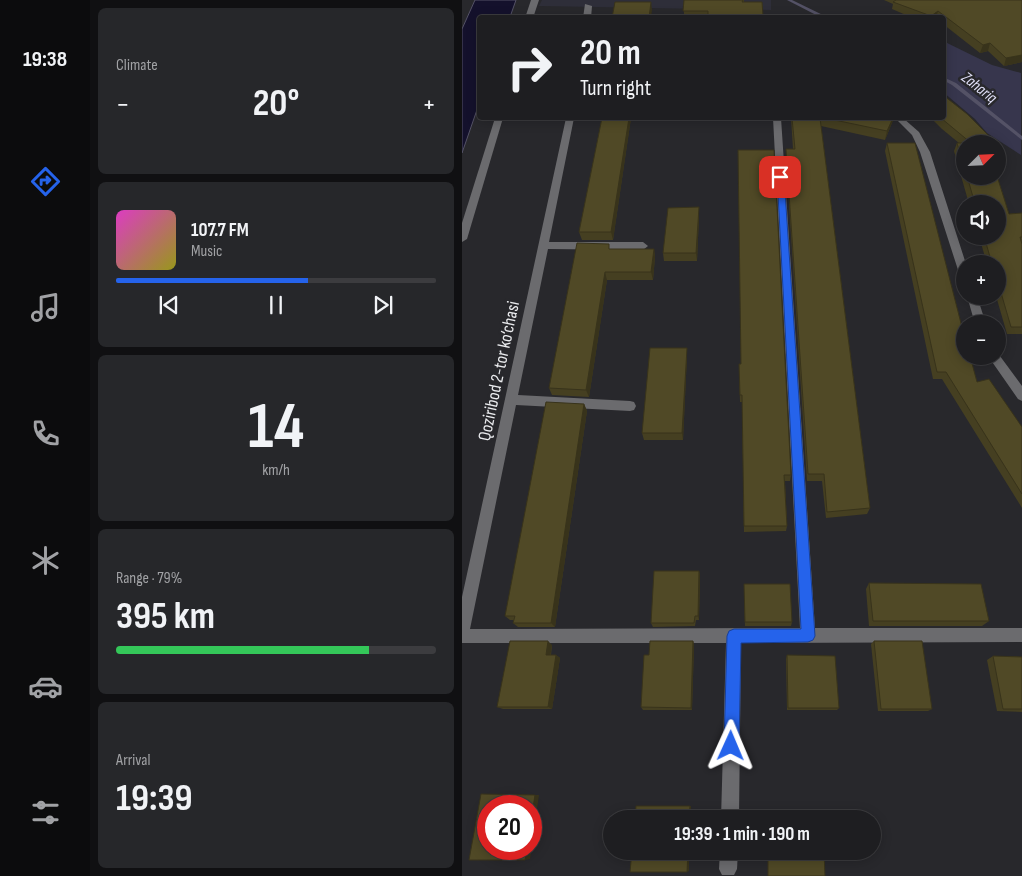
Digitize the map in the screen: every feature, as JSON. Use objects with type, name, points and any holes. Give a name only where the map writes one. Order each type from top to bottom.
[{"type":"street","points":[[530,15],[535,0]]},
{"type":"street","points":[[587,15],[588,6]]},
{"type":"street","points":[[462,239],[498,120]]},
{"type":"street","name":"Qoziribod 2-tor ko‘chasi","points":[[462,631],[570,120]]},
{"type":"street","points":[[777,120],[808,636]]},
{"type":"street","points":[[901,120],[916,134],[925,152],[958,255]]},
{"type":"street","points":[[544,245],[643,246]]},
{"type":"street","points":[[1000,365],[1022,396]]},
{"type":"street","points":[[510,400],[630,406]]},
{"type":"street","points":[[462,636],[1022,635]]},
{"type":"street","points":[[730,810],[734,636]]},
{"type":"shaded area","points":[[475,0],[516,0],[511,15],[477,15],[477,110],[462,153],[462,29]]},
{"type":"shaded area","points":[[542,0],[771,0],[771,10],[539,6]]},
{"type":"shaded area","points":[[946,42],[992,65],[1021,73],[1021,155],[1006,145],[1006,135],[990,135],[975,119],[946,95]]},
{"type":"building","points":[[684,0],[743,0],[742,2],[762,2],[763,15],[708,15],[708,11],[683,11]]},
{"type":"building","points":[[896,0],[1022,0],[1022,55],[1006,58],[990,43],[983,45],[946,17],[946,15],[938,11],[932,15],[928,15],[893,2]]},
{"type":"building","points":[[615,2],[651,2],[649,15],[613,15]]},
{"type":"building","points":[[946,97],[967,114],[988,135],[961,135],[943,120],[946,120]]},
{"type":"building","points":[[602,120],[629,120],[611,232],[579,232]]},
{"type":"building","points":[[792,120],[820,120],[870,508],[827,512],[824,474],[808,474],[786,149],[795,149]]},
{"type":"building","points":[[835,120],[892,120],[887,131]]},
{"type":"building","points":[[887,143],[915,143],[959,315],[956,315],[956,365],[972,365],[977,382],[989,379],[1022,427],[1022,494],[946,372],[937,372]]},
{"type":"building","points":[[738,150],[774,150],[791,475],[784,475],[787,526],[744,526],[742,395],[740,395],[739,364],[741,364]]},
{"type":"building","points":[[970,185],[1000,185],[1003,195],[972,195]]},
{"type":"building","points":[[1006,204],[1009,214],[1022,213],[1022,237],[1020,237],[1022,244],[1022,327],[1011,327],[1005,305],[1006,255],[989,255],[987,245],[1006,245]]},
{"type":"building","points":[[699,207],[696,253],[663,253],[668,208]]},
{"type":"building","points":[[577,243],[609,244],[609,249],[654,249],[651,272],[605,272],[586,390],[549,388]]},
{"type":"building","points":[[650,348],[687,348],[682,433],[642,433]]},
{"type":"building","points":[[546,402],[584,404],[551,623],[513,623],[515,616],[505,616]]},
{"type":"building","points":[[654,571],[699,571],[698,616],[695,616],[694,623],[651,623]]},
{"type":"building","points":[[869,583],[981,584],[989,621],[873,621]]},
{"type":"building","points":[[744,584],[790,584],[792,622],[745,622]]},
{"type":"building","points":[[510,641],[548,641],[546,655],[556,655],[548,707],[497,707]]},
{"type":"building","points":[[650,641],[693,641],[691,708],[641,707],[644,655],[649,655]]},
{"type":"building","points":[[874,641],[922,641],[932,709],[881,709]]},
{"type":"building","points":[[787,655],[835,656],[839,708],[788,708]]},
{"type":"building","points":[[993,656],[1022,657],[1022,709],[1003,709]]},
{"type":"building","points":[[481,794],[535,795],[481,795]]},
{"type":"building","points":[[636,806],[690,806],[690,810],[636,810]]},
{"type":"building","points":[[477,816],[477,860],[469,860]]},
{"type":"building","points":[[631,860],[688,860],[687,872],[630,872]]},
{"type":"building","points":[[768,860],[824,860],[825,876],[768,876]]},
{"type":"waterway","name":"Zahariq","points":[[789,0],[821,15]]},
{"type":"waterway","name":"Zahariq","points":[[946,80],[1022,139]]},
{"type":"route","points":[[731,746],[734,636],[808,636],[780,177]]}]
